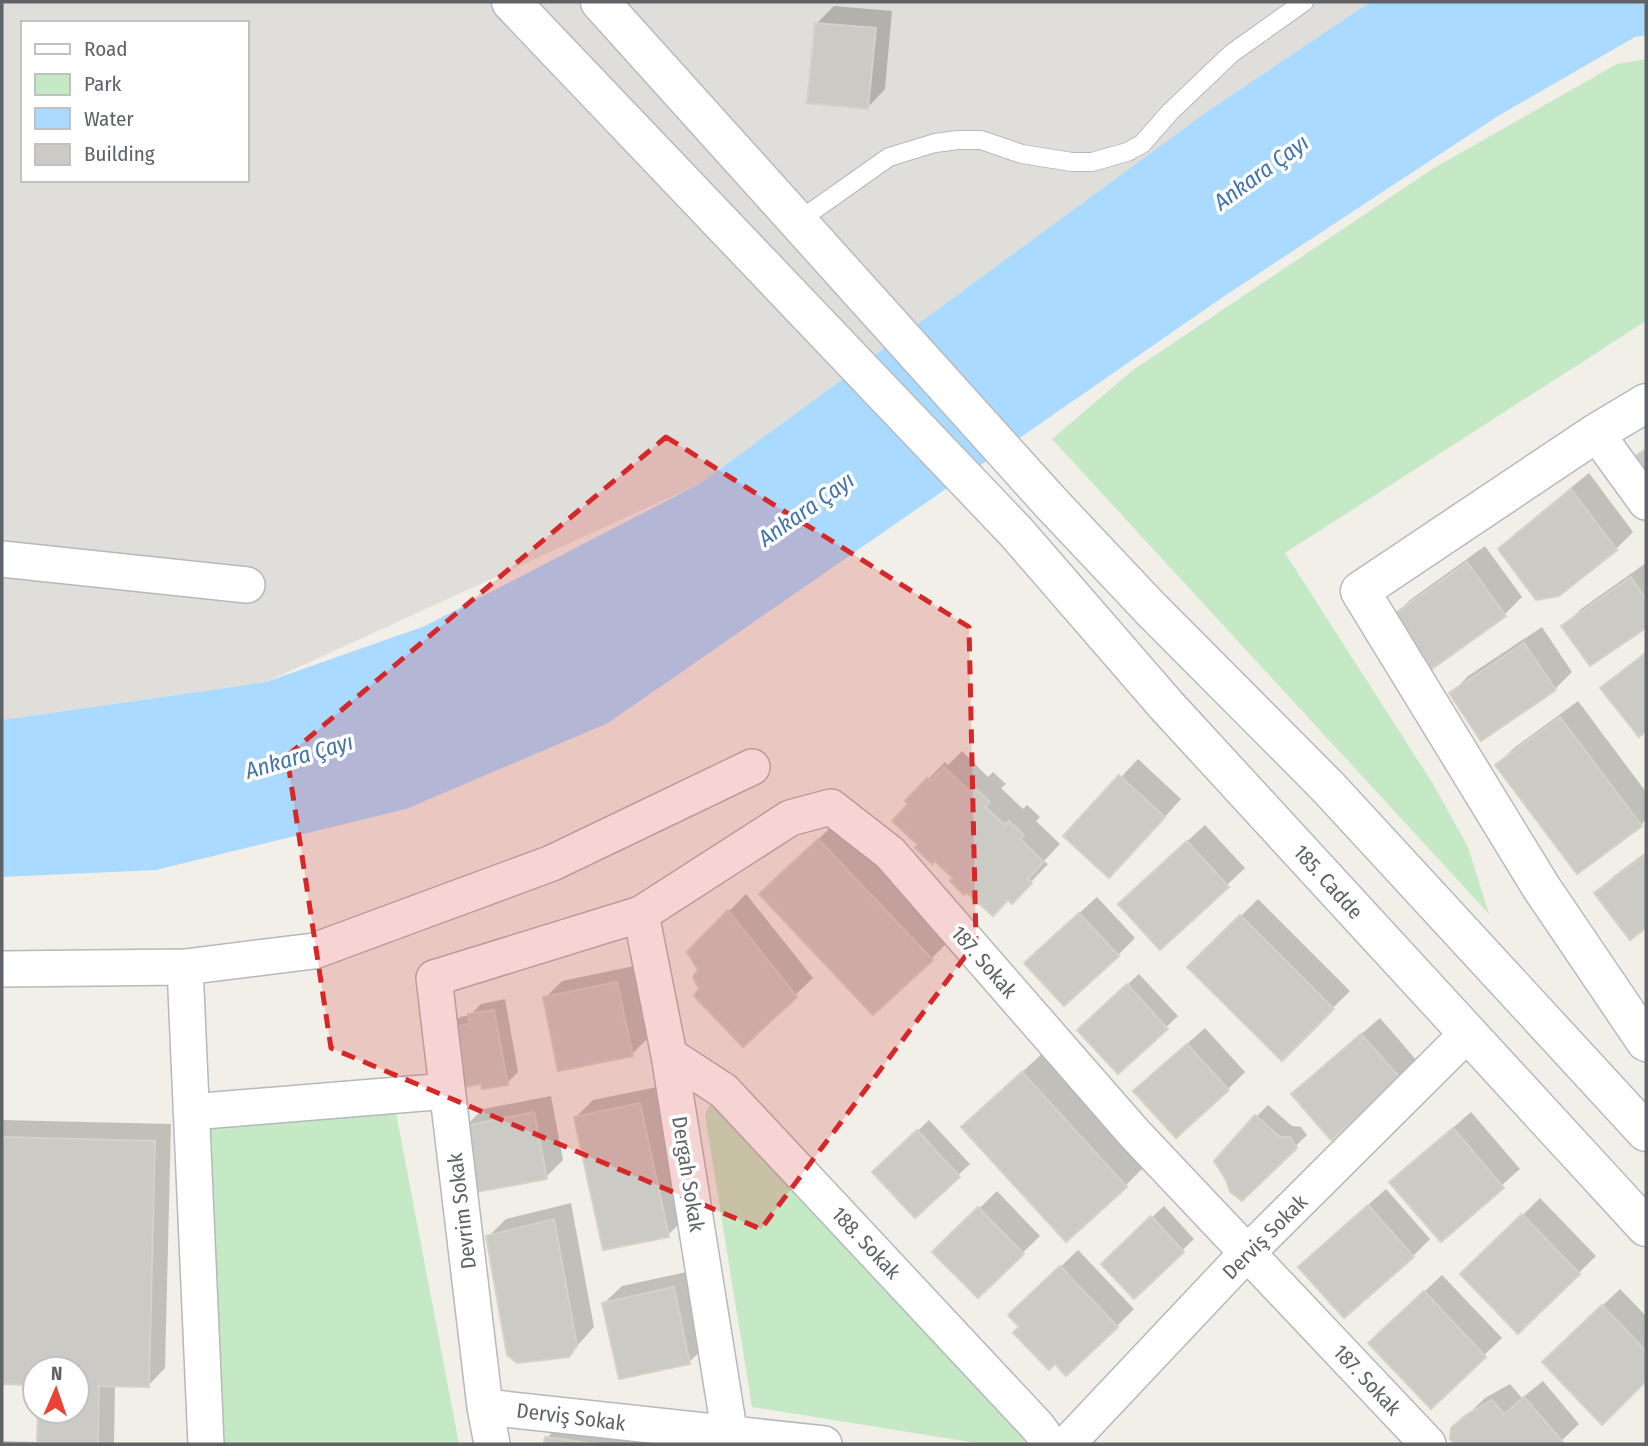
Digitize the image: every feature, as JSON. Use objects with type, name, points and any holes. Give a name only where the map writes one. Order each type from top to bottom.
[{"type":"street","name":"185. Cadde","points":[[511,2],[1016,532],[1175,715],[1646,1227]]},
{"type":"street","points":[[600,2],[1051,503],[1638,1110]]},
{"type":"street","points":[[1646,403],[1596,433],[1360,591],[1541,887],[1646,1042]]},
{"type":"street","points":[[1596,433],[1646,502]]},
{"type":"street","points":[[2,559],[247,584]]},
{"type":"street","points":[[2,969],[185,967],[314,951],[551,863],[752,767]]},
{"type":"street","name":"187. Sokak","points":[[434,978],[641,914],[790,818],[831,807],[890,853],[1134,1133],[1428,1444]]},
{"type":"street","name":"Dergah Sokak","points":[[641,914],[669,1055],[730,1436]]},
{"type":"street","points":[[185,967],[206,1444]]},
{"type":"street","name":"Devrim Sokak","points":[[434,978],[485,1407],[492,1444]]},
{"type":"street","name":"Derviş Sokak","points":[[1067,1444],[1247,1253],[1467,1034]]},
{"type":"street","name":"188. Sokak","points":[[669,1055],[724,1091],[1038,1427],[1050,1444]]},
{"type":"street","points":[[191,1112],[447,1091]]},
{"type":"street","name":"Derviş Sokak","points":[[485,1407],[730,1436],[824,1444]]},
{"type":"lane","points":[[797,222],[889,158],[935,143],[981,140],[1022,155],[1072,162],[1092,162],[1127,152],[1142,144],[1170,112],[1232,53],[1304,2]]},
{"type":"highlighted area","points":[[666,437],[969,627],[976,942],[761,1229],[331,1048],[287,756]]},
{"type":"shaded area","points":[[2,2],[1370,2],[1205,113],[701,483],[266,682],[2,720]]},
{"type":"green space","points":[[1646,59],[1646,321],[1285,553],[1433,784],[1468,847],[1489,914],[1052,439],[1133,370],[1434,168],[1617,64]]},
{"type":"green space","points":[[712,1099],[1027,1431],[1023,1444],[983,1444],[752,1407],[705,1115]]},
{"type":"green space","points":[[393,1109],[396,1113],[459,1444],[225,1444],[201,1135],[208,1125]]},
{"type":"water","name":"Ankara Çayı","points":[[1370,2],[1646,2],[1646,35],[1635,37],[1498,116],[1223,297],[608,723],[406,809],[156,870],[2,877],[2,720],[266,682],[425,626],[701,483],[1205,113]]},
{"type":"building","points":[[815,23],[876,28],[868,109],[807,103]]},
{"type":"building","points":[[1646,449],[1646,477],[1633,458]]},
{"type":"building","points":[[1571,489],[1617,550],[1559,596],[1536,600],[1498,549]]},
{"type":"building","points":[[1467,562],[1506,616],[1429,671],[1390,617]]},
{"type":"building","points":[[1631,577],[1646,599],[1646,628],[1590,666],[1561,626]]},
{"type":"building","points":[[1524,643],[1556,690],[1481,741],[1449,693]]},
{"type":"building","points":[[1646,653],[1646,731],[1639,737],[1600,688]]},
{"type":"building","points":[[1560,717],[1642,826],[1577,874],[1495,765]]},
{"type":"building","points":[[944,767],[970,792],[975,788],[990,802],[985,807],[1005,825],[1009,821],[1024,835],[1020,839],[1044,862],[1028,879],[1032,883],[1012,904],[1008,900],[993,916],[966,892],[964,895],[950,881],[953,878],[935,861],[932,864],[915,848],[918,845],[892,821],[908,804],[905,801],[927,778],[930,781]]},
{"type":"building","points":[[1119,775],[1165,817],[1109,878],[1063,836]]},
{"type":"building","points":[[818,839],[933,960],[873,1015],[759,894]]},
{"type":"building","points":[[1187,841],[1229,887],[1160,950],[1118,904]]},
{"type":"building","points":[[1646,854],[1646,928],[1630,940],[1594,893]]},
{"type":"building","points":[[728,910],[797,997],[743,1047],[694,996],[699,989],[693,977],[698,970],[687,952]]},
{"type":"building","points":[[1079,913],[1119,956],[1064,1006],[1024,963]]},
{"type":"building","points":[[1240,915],[1334,1009],[1282,1061],[1187,967]]},
{"type":"building","points":[[617,982],[633,1056],[558,1071],[543,997]]},
{"type":"building","points":[[1127,984],[1168,1029],[1118,1074],[1077,1030]]},
{"type":"building","points":[[494,1010],[508,1085],[482,1089],[481,1084],[458,1088],[447,1028],[470,1024],[468,1014]]},
{"type":"building","points":[[1361,1034],[1401,1079],[1331,1140],[1291,1094]]},
{"type":"building","points":[[1187,1044],[1229,1090],[1176,1138],[1133,1091]]},
{"type":"building","points":[[1022,1072],[1127,1187],[1066,1242],[961,1127]]},
{"type":"building","points":[[640,1103],[669,1237],[603,1250],[574,1117]]},
{"type":"building","points":[[534,1112],[547,1179],[476,1192],[464,1126]]},
{"type":"building","points":[[1255,1115],[1280,1137],[1290,1137],[1297,1148],[1242,1201],[1230,1192],[1214,1161]]},
{"type":"building","points":[[1453,1128],[1504,1188],[1441,1242],[1389,1182]]},
{"type":"building","points":[[917,1130],[960,1177],[915,1218],[872,1172]]},
{"type":"building","points":[[2,1137],[155,1141],[149,1387],[99,1386],[98,1444],[37,1444],[38,1425],[91,1425],[91,1355],[21,1355],[21,1385],[2,1384]]},
{"type":"building","points":[[1368,1205],[1414,1257],[1344,1318],[1298,1267]]},
{"type":"building","points":[[978,1207],[1024,1254],[978,1298],[932,1252]]},
{"type":"building","points":[[1522,1214],[1580,1274],[1518,1334],[1460,1274]]},
{"type":"building","points":[[1151,1216],[1184,1252],[1134,1299],[1101,1264]]},
{"type":"building","points":[[554,1219],[577,1346],[569,1357],[517,1363],[507,1355],[486,1236]]},
{"type":"building","points":[[1060,1266],[1118,1327],[1066,1376],[1055,1364],[1049,1370],[1013,1333],[1019,1327],[1008,1315]]},
{"type":"building","points":[[674,1287],[690,1364],[619,1379],[602,1303]]},
{"type":"building","points":[[1424,1291],[1486,1357],[1431,1409],[1368,1343]]},
{"type":"building","points":[[1602,1305],[1646,1351],[1646,1381],[1602,1425],[1542,1362]]},
{"type":"building","points":[[1524,1397],[1563,1442],[1561,1444],[1455,1444],[1450,1439],[1451,1428],[1466,1415],[1492,1400],[1504,1414]]},
{"type":"building","points":[[545,1437],[599,1444],[544,1444]]}]
